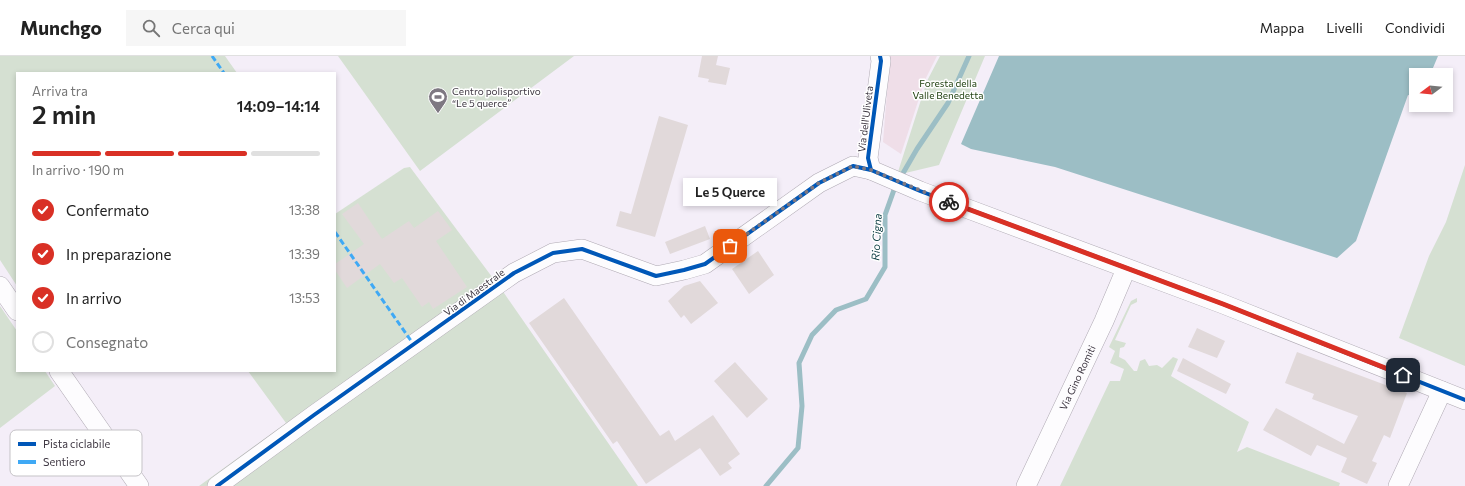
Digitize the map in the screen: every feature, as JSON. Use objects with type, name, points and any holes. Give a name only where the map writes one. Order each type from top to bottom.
[{"type":"street","name":"Via dell'Uliveta","points":[[878,173],[868,158],[881,61],[880,56]]},
{"type":"street","name":"Via di Maestrale","points":[[217,486],[514,273],[553,253],[582,249],[656,276],[684,270],[705,264],[819,183],[853,166],[878,173]]},
{"type":"street","points":[[878,173],[1126,269],[1223,304],[1465,400]]},
{"type":"street","name":"Via Gino Romiti","points":[[1026,486],[1101,328],[1126,269]]},
{"type":"street","points":[[0,286],[16,310]]},
{"type":"street","points":[[60,372],[100,430]]},
{"type":"street","points":[[1398,486],[1442,390]]},
{"type":"street","points":[[132,476],[139,486]]},
{"type":"shaded area","points":[[890,56],[937,56],[925,80],[901,154],[883,142]]},
{"type":"green space","points":[[0,56],[225,56],[236,72],[16,72],[16,284],[0,260]]},
{"type":"green space","name":"Centro polisportivo “Le 5 querce”","points":[[338,56],[574,56],[420,171]]},
{"type":"green space","name":"Foresta della Valle Benedetta","points":[[940,56],[985,56],[939,165],[897,175],[927,81]]},
{"type":"green space","points":[[1465,165],[1465,366],[1399,338],[1429,256],[1446,222]]},
{"type":"green space","points":[[410,167],[504,293],[638,486],[199,486],[286,423],[249,372],[336,372],[336,213],[404,168]]},
{"type":"green space","points":[[1137,298],[1137,302],[1131,305],[1115,340],[1126,343],[1124,347],[1120,348],[1119,357],[1125,360],[1134,371],[1137,371],[1140,361],[1145,359],[1149,366],[1157,365],[1162,368],[1173,357],[1178,359],[1171,376],[1249,422],[1237,452],[1247,447],[1340,483],[1339,486],[1060,486],[1110,381],[1120,381],[1124,369],[1110,363],[1115,351],[1109,347],[1131,301]]},
{"type":"green space","points":[[0,306],[16,330],[16,372],[46,372],[55,386],[0,428]]},
{"type":"water","points":[[999,56],[1438,56],[1433,68],[1409,68],[1409,95],[1356,241],[1337,258],[1055,167],[971,149],[961,144]]},
{"type":"building","points":[[702,56],[718,56],[716,65],[730,68],[726,85],[708,82],[709,79],[698,77]]},
{"type":"building","points":[[659,116],[688,125],[655,237],[616,226],[620,211],[631,214]]},
{"type":"building","points":[[358,203],[382,239],[409,221],[414,228],[438,211],[452,230],[436,241],[467,287],[433,309],[429,302],[422,307],[402,278],[394,283],[380,264],[347,288],[336,272],[336,263],[364,244],[342,214]]},
{"type":"building","points":[[705,226],[710,239],[670,254],[665,242]]},
{"type":"building","points":[[758,251],[774,275],[749,294],[732,269]]},
{"type":"building","points":[[700,281],[718,303],[691,324],[684,315],[681,318],[668,301],[684,286]]},
{"type":"building","points":[[564,298],[660,436],[669,430],[675,441],[713,415],[740,454],[728,463],[732,468],[720,476],[700,448],[646,484],[617,441],[613,444],[529,323]]},
{"type":"building","points":[[1197,328],[1225,341],[1217,358],[1188,347]]},
{"type":"building","points":[[1297,352],[1407,393],[1390,438],[1384,435],[1372,461],[1377,463],[1367,484],[1341,472],[1347,458],[1317,445],[1311,456],[1263,430],[1276,408],[1344,444],[1358,416],[1312,399],[1314,394],[1285,383]]},
{"type":"building","points":[[1183,358],[1231,384],[1226,394],[1177,371]]},
{"type":"building","points":[[735,362],[768,399],[747,418],[714,381]]},
{"type":"waterway","name":"Rio Cigna","points":[[766,486],[798,448],[802,406],[799,363],[812,335],[836,310],[866,299],[885,267],[885,215],[895,187],[917,149],[948,103],[969,56]]},
{"type":"marked path","points":[[212,56],[223,72]]},
{"type":"marked path","points":[[336,233],[414,345]]},
{"type":"cycle path","points":[[880,56],[881,61],[868,158],[871,170],[920,191],[1223,304],[1465,400]]},
{"type":"cycle path","points":[[217,486],[514,273],[553,253],[582,249],[656,276],[684,270],[705,264],[819,183],[853,166],[871,170]]},
{"type":"way so far","points":[[730,246],[819,183],[853,166],[871,170],[949,202]]},
{"type":"place","name":"Centro polisportivo “Le 5 querce”","points":[[438,114]]},
{"type":"place","name":"Le 5 Querce","points":[[730,246]]},
{"type":"route","points":[[949,202],[1223,304],[1403,375]]}]
